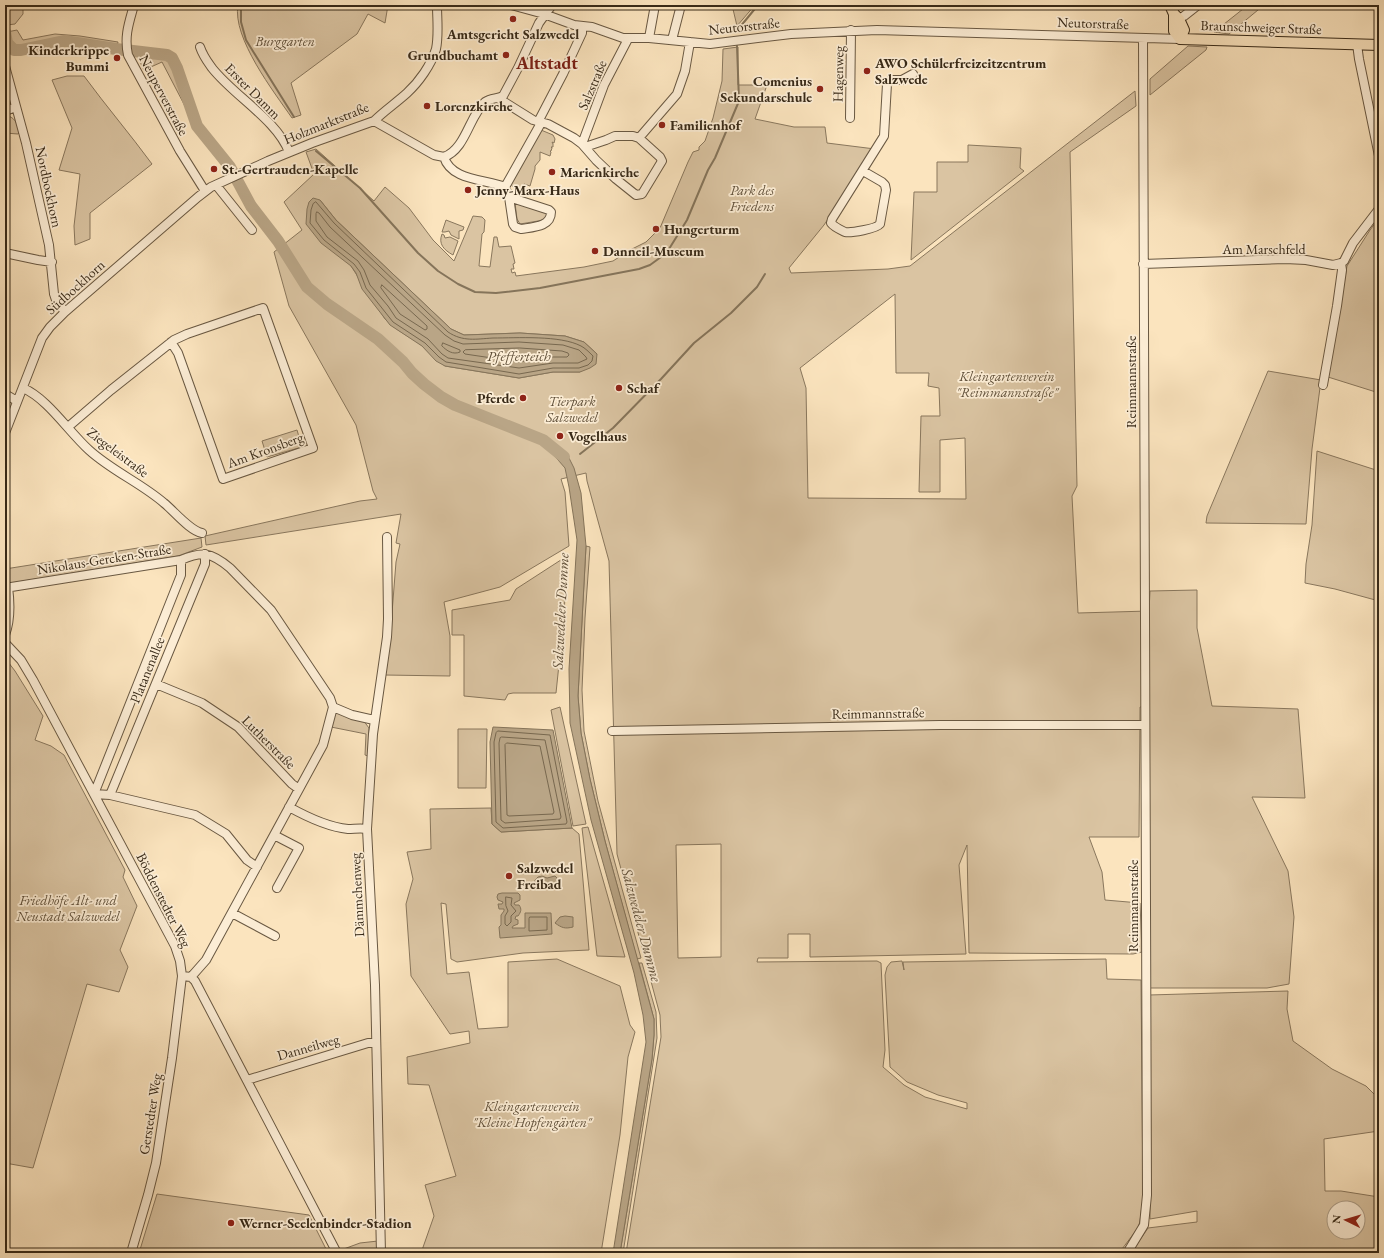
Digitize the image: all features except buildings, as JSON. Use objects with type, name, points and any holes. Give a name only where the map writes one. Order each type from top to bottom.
[{"type":"main road","points":[[1174,15],[1184,30],[1180,39]]},
{"type":"main road","name":"Braunschweiger Straße","points":[[1180,39],[1379,45]]},
{"type":"street","name":"Neuperverstraße","points":[[134,5],[126,34],[128,55],[180,151],[205,191]]},
{"type":"street","name":"Holzmarktstraße","points":[[205,191],[238,174],[289,152],[374,121],[412,88],[428,65],[436,47],[437,5]]},
{"type":"street","name":"Neutorstraße","points":[[511,5],[582,27],[592,27],[617,37],[628,39],[649,38],[710,44],[791,34],[851,30],[1143,38]]},
{"type":"street","points":[[374,121],[438,157],[444,157],[450,154],[458,146],[480,108],[486,101],[503,96],[539,23],[544,14],[552,5]]},
{"type":"street","points":[[649,38],[655,5]]},
{"type":"street","points":[[672,40],[681,5]]},
{"type":"street","points":[[1174,15],[1198,5]]},
{"type":"street","points":[[505,187],[563,74],[582,33],[582,27]]},
{"type":"street","name":"Hagenweg","points":[[850,118],[851,30]]},
{"type":"street","name":"Braunschweiger Straße","points":[[1143,38],[1180,39]]},
{"type":"street","name":"Reimmannstraße","points":[[1127,1253],[1143,1228],[1147,1205],[1143,38]]},
{"type":"street","name":"Salzstraße","points":[[584,145],[604,85],[628,39]]},
{"type":"street","points":[[638,138],[674,98],[681,86],[690,42]]},
{"type":"street","points":[[1357,44],[1379,156]]},
{"type":"street","name":"Erster Damm","points":[[200,47],[202,56],[221,79],[270,124],[281,137],[289,152]]},
{"type":"street","name":"Nordbockhorn","points":[[5,66],[26,143],[52,262],[56,300],[65,312]]},
{"type":"street","points":[[863,171],[885,185],[886,190],[880,224],[876,228],[846,232],[833,226],[831,223],[832,219],[884,136],[888,83],[892,80],[902,80],[912,74]]},
{"type":"street","points":[[498,98],[539,122],[548,124],[584,145],[596,160],[636,195],[642,194],[662,161],[660,157],[638,138],[625,135],[615,136],[606,140],[584,145]]},
{"type":"street","points":[[5,111],[16,107]]},
{"type":"street","points":[[444,157],[449,166],[466,177],[505,187],[509,197],[514,224],[518,229],[521,230],[544,225],[551,217],[551,212],[549,210],[509,197]]},
{"type":"street","points":[[216,185],[252,230]]},
{"type":"street","name":"Südbockhorn","points":[[5,433],[42,338],[50,327],[65,312],[205,191]]},
{"type":"street","points":[[1323,385],[1337,306],[1342,270],[1341,263],[1344,261],[1353,243],[1379,209]]},
{"type":"street","points":[[5,253],[52,262]]},
{"type":"street","name":"Am Marschfeld","points":[[1143,264],[1285,259],[1306,260],[1333,265],[1341,263]]},
{"type":"street","name":"Am Kronsberg","points":[[68,428],[111,390],[171,342],[187,334],[263,308],[313,448],[223,479],[180,360],[171,342]]},
{"type":"street","name":"Ziegeleistraße","points":[[23,388],[37,396],[90,451],[105,463],[154,494],[194,530],[202,533]]},
{"type":"street","points":[[5,394],[17,401]]},
{"type":"street","name":"Dämmchenweg","points":[[381,1253],[375,985],[367,829],[374,720],[387,637],[387,537]]},
{"type":"street","name":"Nikolaus-Gercken-Straße","points":[[7,588],[180,560],[197,554],[205,554]]},
{"type":"street","points":[[191,977],[206,960],[323,745],[333,707],[330,698],[271,610],[230,568],[224,563],[205,554]]},
{"type":"street","name":"Platanenallee","points":[[110,795],[204,564],[205,554]]},
{"type":"street","name":"Platanenallee","points":[[94,794],[181,575],[180,560]]},
{"type":"street","points":[[5,635],[8,626],[9,595],[7,588]]},
{"type":"street","name":"Böddenstedter Weg","points":[[5,643],[21,660],[33,680],[175,946],[180,961],[182,976]]},
{"type":"street","name":"Lutherstraße","points":[[156,684],[202,703],[238,727],[292,784],[299,789]]},
{"type":"street","points":[[333,707],[352,715],[374,720]]},
{"type":"street","name":"Reimmannstraße","points":[[612,731],[940,725],[1145,725]]},
{"type":"street","points":[[94,794],[110,795],[195,815],[226,834],[247,860],[257,866]]},
{"type":"street","points":[[289,807],[302,814],[330,824],[348,829],[367,829]]},
{"type":"street","points":[[274,835],[299,848],[277,888]]},
{"type":"street","points":[[232,913],[275,936]]},
{"type":"street","points":[[182,976],[191,977],[198,986],[337,1253]]},
{"type":"street","name":"Gerstedter Weg","points":[[131,1253],[156,1163],[182,976]]},
{"type":"street","name":"Danneilweg","points":[[247,1080],[368,1043],[376,1043]]},
{"type":"green space","points":[[5,5],[23,5],[23,14],[15,24],[7,25]]},
{"type":"green space","name":"Burggarten","points":[[238,5],[388,5],[385,23],[368,14],[357,34],[291,83],[301,115],[292,118],[265,80],[248,48],[241,33],[238,18]]},
{"type":"green space","points":[[732,5],[755,5],[737,26]]},
{"type":"green space","points":[[1248,5],[1264,5],[1229,34],[1214,32]]},
{"type":"green space","points":[[17,30],[23,40],[55,34],[118,42],[116,52],[62,43],[22,49],[14,48],[8,43],[7,32]]},
{"type":"green space","points":[[1188,46],[1207,47],[1206,50],[1150,95],[1150,79]]},
{"type":"green space","points":[[738,47],[738,85],[767,85],[755,119],[794,127],[825,127],[827,143],[875,149],[824,225],[789,268],[791,273],[888,269],[910,266],[1135,91],[1136,106],[1070,152],[1077,486],[1072,496],[1078,613],[1149,611],[1150,591],[1197,590],[1197,628],[1212,706],[1298,709],[1305,798],[1252,797],[1288,871],[1294,917],[1289,984],[1267,988],[1149,988],[1148,707],[1140,707],[1139,837],[1089,837],[1102,872],[1105,900],[1140,903],[1142,952],[1133,954],[969,953],[967,845],[959,865],[966,954],[810,957],[810,934],[788,934],[788,958],[758,958],[757,962],[877,961],[881,963],[885,1050],[883,1067],[904,1085],[925,1097],[967,1109],[967,1103],[938,1095],[907,1082],[890,1067],[885,975],[887,967],[891,962],[902,961],[904,970],[903,962],[1106,959],[1107,979],[1141,980],[1143,1198],[1138,1228],[1119,1253],[626,1253],[661,1037],[660,1015],[617,854],[609,561],[586,473],[561,479],[565,492],[569,546],[500,587],[444,602],[450,636],[450,676],[384,675],[392,613],[396,562],[400,544],[396,543],[401,514],[206,545],[205,536],[360,501],[377,499],[373,491],[356,425],[289,306],[274,252],[302,230],[284,202],[314,174],[306,152],[316,149],[374,201],[385,187],[409,208],[433,240],[454,261],[473,216],[482,217],[485,220],[479,266],[490,267],[494,237],[497,237],[499,247],[511,246],[515,263],[513,264],[514,269],[511,269],[512,273],[515,272],[516,276],[584,267],[613,261],[646,242],[660,228],[693,152],[699,150],[699,147],[705,141],[713,118],[722,81],[723,49]],"holes":[[[320,200],[336,220],[451,329],[464,335],[520,333],[565,336],[584,342],[597,354],[580,372],[553,372],[519,378],[445,366],[421,345],[398,330],[385,319],[351,266]],[[895,294],[896,373],[929,373],[928,386],[939,388],[940,416],[921,416],[919,492],[940,492],[940,440],[965,438],[966,499],[808,498],[806,388],[800,368]],[[721,844],[721,957],[678,958],[676,845]]]},
{"type":"green space","points":[[134,50],[167,51],[175,57],[193,106],[187,110],[162,62],[144,70]]},
{"type":"green space","points":[[67,76],[84,76],[152,164],[90,213],[90,239],[75,245],[74,226],[80,174],[59,170],[72,128],[52,80]]},
{"type":"green space","points":[[5,115],[11,117],[15,121],[20,132],[18,134],[5,133]]},
{"type":"green space","points":[[541,130],[553,135],[555,139],[554,143],[552,142],[553,147],[551,147],[550,156],[540,152],[540,160],[535,166],[530,186],[524,184],[524,189],[513,187],[511,184]]},
{"type":"green space","points":[[968,145],[1021,148],[1020,168],[1024,171],[911,260],[914,192],[937,192],[937,162],[968,162]]},
{"type":"green space","points":[[515,203],[549,214],[544,220],[520,224],[517,219]]},
{"type":"green space","points":[[1379,218],[1379,393],[1328,377],[1347,266]]},
{"type":"green space","points":[[446,220],[464,227],[463,230],[459,231],[459,239],[451,235],[449,231],[442,232]]},
{"type":"green space","points":[[442,234],[445,238],[450,237],[458,241],[453,255],[441,244]]},
{"type":"green space","points":[[1268,371],[1321,380],[1312,449],[1306,524],[1206,523],[1207,516]]},
{"type":"green space","points":[[297,430],[302,447],[267,457],[262,441]]},
{"type":"green space","points":[[1317,451],[1379,471],[1379,601],[1335,589],[1305,583],[1306,564],[1312,525]]},
{"type":"green space","points":[[201,538],[202,547],[178,556],[5,584],[5,569]]},
{"type":"green space","points":[[586,546],[590,547],[582,690],[584,731],[598,801],[641,958],[637,959],[605,841],[581,733],[578,696]]},
{"type":"green space","points":[[567,556],[564,616],[556,693],[513,693],[508,694],[505,700],[464,696],[464,635],[452,635],[452,610],[510,600],[516,589]]},
{"type":"green space","name":"Friedhöfe Alt- und Neustadt Salzwedel","points":[[5,658],[15,671],[43,716],[35,740],[51,746],[64,755],[125,870],[123,877],[137,906],[120,950],[128,967],[119,992],[87,984],[33,1168],[5,1163]]},
{"type":"green space","points":[[560,707],[586,824],[573,826],[551,710]]},
{"type":"green space","points":[[338,712],[363,720],[369,728],[368,756],[365,755],[366,734],[331,727],[333,716]]},
{"type":"green space","points":[[458,729],[487,729],[486,788],[458,788]]},
{"type":"green space","name":"Kleingartenverein \"Kleine Hopfengärten\"","points":[[491,808],[492,824],[501,832],[572,828],[579,834],[589,950],[523,953],[457,962],[451,959],[446,904],[441,903],[447,974],[469,972],[478,1029],[508,1027],[508,962],[557,959],[620,986],[630,1025],[635,1032],[628,1057],[620,1135],[601,1253],[421,1253],[434,1216],[425,1185],[456,1176],[429,1085],[408,1084],[407,1057],[470,1043],[469,1031],[450,1034],[411,976],[406,904],[413,879],[407,852],[431,849],[430,809]]},
{"type":"green space","points":[[588,827],[625,957],[597,956],[582,828]]},
{"type":"green space","points":[[639,963],[642,963],[656,1012],[657,1038],[623,1253],[620,1253],[652,1059],[654,1035],[654,1019]]},
{"type":"green space","points":[[1288,991],[1287,1009],[1293,1041],[1332,1069],[1366,1086],[1379,1099],[1379,1131],[1324,1139],[1325,1191],[1341,1191],[1379,1197],[1379,1253],[1131,1253],[1148,1228],[1197,1222],[1197,1211],[1150,1219],[1149,995]]},
{"type":"green space","name":"Werner-Seelenbinder-Stadion","points":[[157,1194],[309,1215],[328,1253],[139,1253]]},
{"type":"green space","points":[[378,1241],[378,1253],[343,1253],[341,1250],[360,1243]]},
{"type":"water","name":"Pfefferteich","points":[[313,198],[320,200],[336,220],[451,329],[464,335],[520,333],[565,336],[584,342],[597,354],[596,364],[580,372],[553,372],[519,378],[445,366],[436,361],[422,346],[390,325],[362,289],[356,273],[351,266],[321,243],[306,224],[307,209],[309,202]]},
{"type":"water","name":"Salzwedeler Dumme","points":[[552,444],[569,458],[574,468],[581,493],[586,546],[578,696],[581,733],[605,841],[654,1019],[652,1059],[620,1253],[613,1253],[646,1042],[643,1015],[634,973],[591,820],[570,723],[569,669],[577,540],[565,468],[552,453]]},
{"type":"water","points":[[493,727],[553,730],[572,828],[501,832],[492,824],[490,742]]},
{"type":"water","points":[[542,876],[547,878],[555,876],[557,878],[557,884],[554,887],[550,887],[546,882],[542,888],[535,886],[535,880]]},
{"type":"water","points":[[518,893],[520,895],[520,900],[514,903],[515,905],[519,905],[521,909],[519,915],[516,916],[515,919],[518,920],[518,924],[512,928],[525,928],[525,913],[551,913],[552,934],[500,938],[499,927],[501,925],[501,915],[504,909],[499,909],[498,904],[502,904],[503,902],[498,900],[497,897],[498,894]]},
{"type":"water","points":[[560,917],[573,917],[573,927],[564,928],[555,923]]},
{"type":"waterway","points":[[242,5],[241,22],[246,40],[294,117]]},
{"type":"waterway","points":[[737,32],[758,5]]},
{"type":"waterway","name":"Salzwedeler Dumme","points":[[5,32],[7,43],[14,50],[21,50],[64,41],[167,55],[172,58],[177,68],[197,126],[230,167],[251,206],[278,241],[307,287],[327,304],[378,339],[403,362],[412,373],[441,397],[455,405],[543,440],[564,457]]},
{"type":"waterway","points":[[316,151],[360,188],[418,253],[438,271],[458,284],[475,292],[496,293],[540,288],[639,269],[650,265],[669,249],[687,220],[708,170],[715,158],[739,101],[737,46]]},
{"type":"waterway","points":[[580,454],[613,428],[694,343],[731,313],[757,287],[765,274]]},
{"type":"place","name":"Amtsgericht Salzwedel","points":[[513,19]]},
{"type":"place","name":"Grundbuchamt","points":[[506,55]]},
{"type":"place","name":"Kinderkrippe Bummi","points":[[117,58]]},
{"type":"place","name":"AWO Schülerfreizeitzentrum Salzwede","points":[[867,71]]},
{"type":"place","name":"Comenius Sekundarschule","points":[[820,89]]},
{"type":"place","name":"Lorenzkirche","points":[[427,106]]},
{"type":"place","name":"Familienhof","points":[[662,125]]},
{"type":"place","name":"St.-Gertrauden-Kapelle","points":[[214,169]]},
{"type":"place","name":"Marienkirche","points":[[552,172]]},
{"type":"place","name":"Jenny-Marx-Haus","points":[[468,190]]},
{"type":"place","name":"Hungerturm","points":[[656,229]]},
{"type":"place","name":"Danneil-Museum","points":[[595,251]]},
{"type":"place","name":"Schaf","points":[[619,388]]},
{"type":"place","name":"Pferde","points":[[523,398]]},
{"type":"place","name":"Vogelhaus","points":[[560,436]]},
{"type":"place","name":"Salzwedel Freibad","points":[[509,876]]},
{"type":"place","name":"Werner-Seelenbinder-Stadion","points":[[231,1223]]},
{"type":"district","name":"Altstadt","points":[[547,62]]},
{"type":"park label","name":"Park des Friedens","points":[[752,198]]},
{"type":"park label","name":"Kleingartenverein \"Reimmannstraße\"","points":[[1007,384]]},
{"type":"park label","name":"Tierpark Salzwedel","points":[[572,410]]}]
